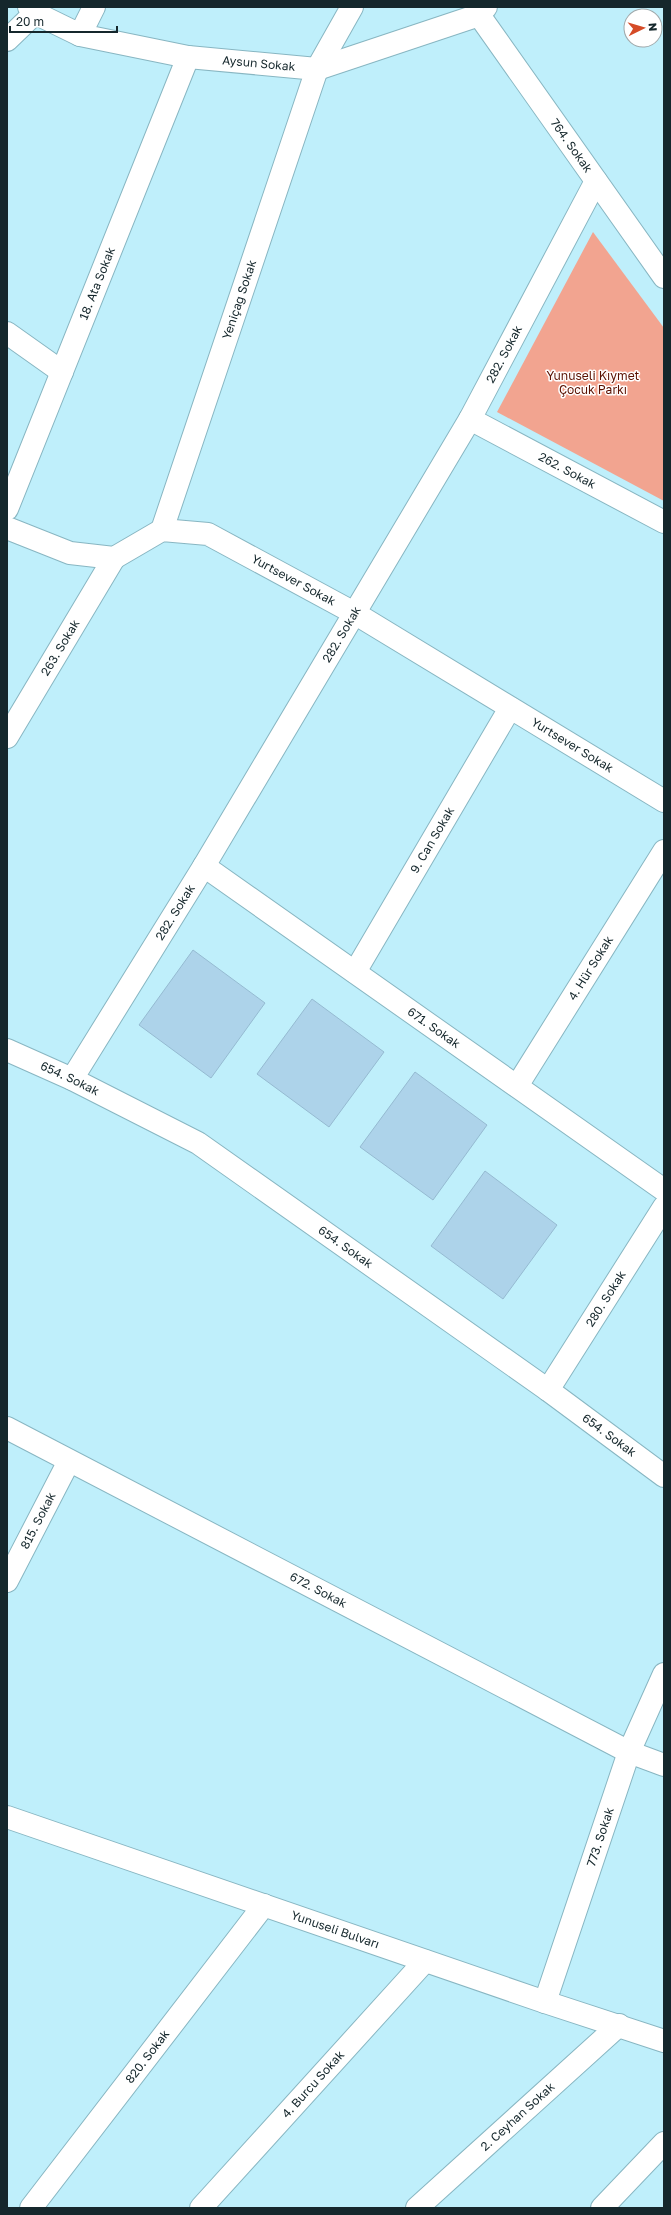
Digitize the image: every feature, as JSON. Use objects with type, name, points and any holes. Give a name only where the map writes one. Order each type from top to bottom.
[{"type":"street","points":[[80,35],[94,7]]},
{"type":"street","name":"Yeniçağ Sokak","points":[[162,530],[317,69],[352,7]]},
{"type":"street","points":[[7,40],[32,10]]},
{"type":"street","name":"Aysun Sokak","points":[[32,10],[80,35],[188,57],[317,69],[482,11]]},
{"type":"street","name":"764. Sokak","points":[[482,11],[596,181],[664,277]]},
{"type":"street","name":"18. Ata Sokak","points":[[7,509],[188,57]]},
{"type":"street","name":"282. Sokak","points":[[72,1079],[204,866],[356,614],[470,419],[596,181]]},
{"type":"street","points":[[7,333],[62,372]]},
{"type":"street","name":"262. Sokak","points":[[470,419],[664,522]]},
{"type":"street","points":[[7,528],[70,553],[114,558],[162,530]]},
{"type":"street","name":"Yurtsever Sokak","points":[[162,530],[208,534],[356,614],[664,801]]},
{"type":"street","name":"263. Sokak","points":[[7,737],[114,558]]},
{"type":"street","name":"9. Can Sokak","points":[[355,972],[510,708]]},
{"type":"street","name":"4. Hür Sokak","points":[[517,1086],[664,851]]},
{"type":"street","name":"671. Sokak","points":[[204,866],[664,1190]]},
{"type":"street","name":"654. Sokak","points":[[7,1050],[72,1079],[198,1143],[548,1390],[664,1476]]},
{"type":"street","name":"280. Sokak","points":[[548,1390],[664,1207]]},
{"type":"street","name":"672. Sokak","points":[[7,1428],[629,1752],[664,1765]]},
{"type":"street","name":"815. Sokak","points":[[7,1580],[69,1461]]},
{"type":"street","name":"773. Sokak","points":[[545,2002],[629,1752],[664,1674]]},
{"type":"street","name":"Yunuseli Bulvarı","points":[[7,1817],[545,2002],[664,2040]]},
{"type":"street","name":"820. Sokak","points":[[31,2208],[264,1905]]},
{"type":"street","name":"4. Burcu Sokak","points":[[201,2208],[425,1961]]},
{"type":"street","name":"2. Ceyhan Sokak","points":[[417,2208],[619,2025]]},
{"type":"street","points":[[602,2208],[664,2143]]},
{"type":"green space","name":"Yunuseli Kıymet Çocuk Parkı","points":[[593,232],[664,328],[664,501],[497,412]]},
{"type":"building","points":[[193,950],[265,1003],[211,1078],[139,1025]]},
{"type":"building","points":[[312,999],[384,1052],[329,1127],[257,1074]]},
{"type":"building","points":[[415,1072],[487,1125],[433,1200],[360,1147]]},
{"type":"building","points":[[485,1171],[557,1225],[503,1299],[431,1246]]}]
